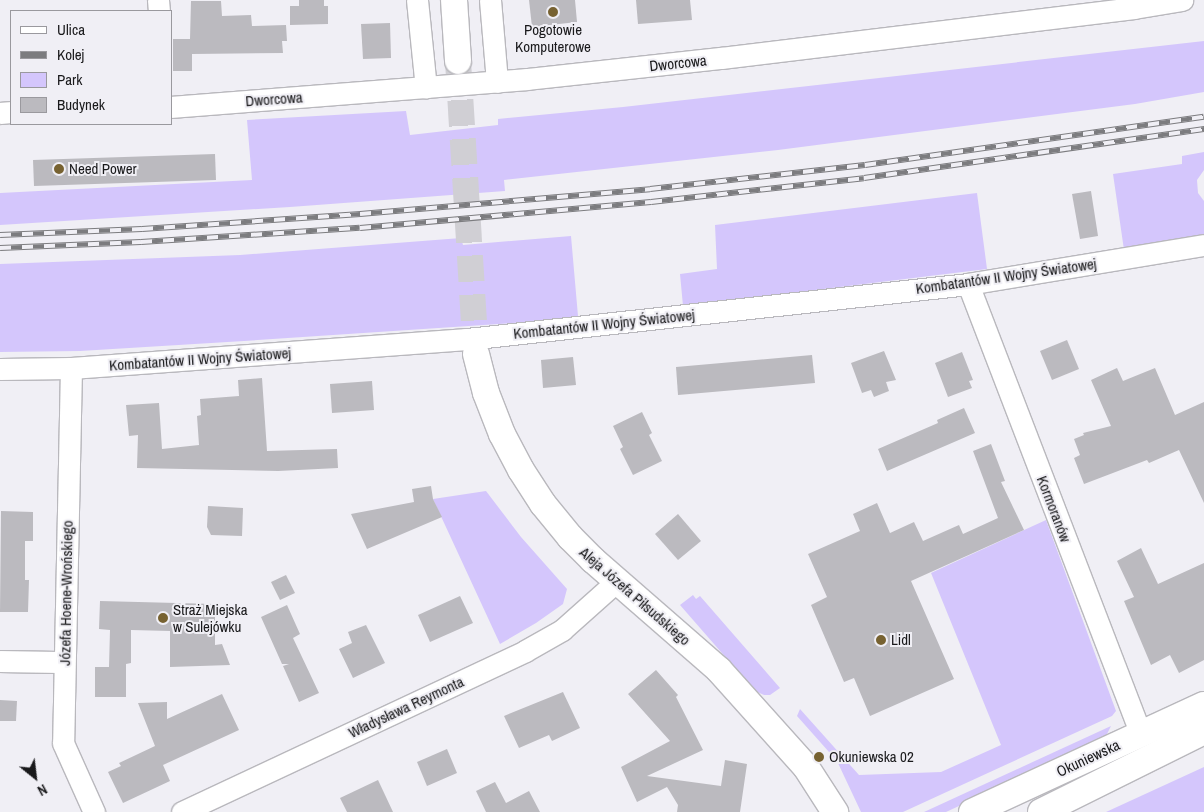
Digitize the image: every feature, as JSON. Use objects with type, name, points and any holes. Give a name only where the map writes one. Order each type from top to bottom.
[{"type":"main road","points":[[454,0],[458,61]]},
{"type":"main road","name":"Aleja Józefa Piłsudskiego","points":[[476,354],[486,393],[502,434],[520,470],[543,504],[570,537],[617,581],[719,670],[806,767],[835,812]]},
{"type":"main road","name":"Okuniewska","points":[[972,812],[1204,705]]},
{"type":"main road","name":"Okuniewska","points":[[1041,812],[1204,731]]},
{"type":"street","points":[[418,0],[426,88]]},
{"type":"street","points":[[490,0],[497,82]]},
{"type":"street","name":"Dworcowa","points":[[172,107],[497,82],[731,57],[1134,8],[1182,0]]},
{"type":"street","name":"Kombatantów II Wojny Światowej","points":[[0,369],[71,368],[467,339],[968,284],[1204,245]]},
{"type":"street","name":"Kormoranów","points":[[968,284],[1141,734]]},
{"type":"street","name":"Józefa Hoene-Wrońskiego","points":[[71,368],[63,744],[94,812]]},
{"type":"street","name":"Władysława Reymonta","points":[[182,812],[524,651],[562,630],[617,581]]},
{"type":"street","points":[[0,660],[64,662]]},
{"type":"green space","points":[[1204,41],[1204,92],[1135,104],[778,150],[504,180],[505,191],[290,207],[0,225],[0,193],[252,180],[247,120],[406,111],[410,135],[498,125],[498,119],[623,107]]},
{"type":"green space","points":[[1204,152],[1204,170],[1197,180],[1198,193],[1204,201],[1204,237],[1124,250],[1113,174],[1182,164],[1182,156]]},
{"type":"green space","points":[[977,193],[987,269],[683,306],[680,274],[717,269],[715,225]]},
{"type":"green space","points":[[571,236],[578,316],[542,321],[244,341],[80,351],[0,352],[0,264],[240,255],[461,238],[463,245]]},
{"type":"green space","points":[[486,491],[521,537],[567,589],[563,604],[536,623],[500,644],[433,499]]},
{"type":"green space","points":[[1046,520],[1116,711],[1112,716],[903,812],[861,812],[837,761],[797,716],[800,709],[859,775],[941,772],[1001,745],[931,573]]},
{"type":"green space","points":[[693,595],[696,599],[700,596],[780,688],[770,695],[764,695],[755,691],[680,605]]},
{"type":"green space","points":[[1111,726],[1106,736],[1095,743],[946,812],[924,812]]},
{"type":"green space","points":[[1204,767],[1204,812],[1106,812]]},
{"type":"building","points":[[299,0],[324,0],[324,6],[328,6],[328,24],[290,25],[290,6],[299,6]]},
{"type":"building","name":"Pogotowie Komputerowe","points":[[529,0],[575,0],[577,22],[532,27]]},
{"type":"building","points":[[636,0],[690,0],[692,20],[638,24]]},
{"type":"building","points":[[191,1],[221,1],[222,16],[251,15],[252,26],[286,25],[287,41],[282,41],[283,53],[192,54],[192,71],[173,71],[173,39],[190,39]]},
{"type":"building","points":[[390,23],[391,58],[363,59],[361,24]]},
{"type":"building","points":[[215,154],[216,180],[34,186],[33,160]]},
{"type":"building","points":[[1091,191],[1098,236],[1080,239],[1072,194]]},
{"type":"building","points":[[1067,340],[1079,369],[1052,380],[1040,351]]},
{"type":"building","points":[[884,351],[896,380],[886,382],[889,391],[874,397],[871,390],[862,393],[851,363]]},
{"type":"building","points":[[962,352],[973,380],[969,381],[972,388],[948,397],[935,363]]},
{"type":"building","points":[[812,355],[815,383],[678,395],[676,367]]},
{"type":"building","points":[[573,357],[576,385],[543,388],[541,360]]},
{"type":"building","points":[[1117,368],[1123,381],[1155,368],[1175,415],[1204,402],[1204,503],[1179,450],[1149,463],[1147,460],[1084,484],[1074,458],[1080,455],[1074,439],[1084,435],[1083,433],[1111,426],[1091,380]]},
{"type":"building","points":[[262,378],[267,451],[337,449],[338,468],[278,471],[137,468],[138,435],[129,436],[126,405],[159,403],[162,449],[199,445],[197,416],[201,415],[200,399],[239,396],[238,380]]},
{"type":"building","points":[[372,381],[374,410],[332,413],[330,384]]},
{"type":"building","points":[[964,408],[975,433],[887,471],[878,449],[938,423],[937,420]]},
{"type":"building","points":[[642,412],[652,433],[649,435],[662,461],[633,475],[620,449],[623,447],[613,426]]},
{"type":"building","name":"Lidl","points":[[991,444],[1005,481],[1001,482],[1024,530],[911,581],[954,679],[870,716],[854,678],[844,682],[811,605],[827,597],[808,554],[860,531],[853,514],[877,503],[890,533],[914,522],[923,541],[959,525],[963,534],[998,518],[973,451]]},
{"type":"building","points":[[431,486],[433,499],[442,517],[367,549],[351,514],[414,502],[412,489]]},
{"type":"building","points":[[208,506],[243,508],[242,536],[211,535],[207,527]]},
{"type":"building","points":[[1,511],[33,512],[33,541],[25,541],[25,580],[29,580],[28,612],[0,612]]},
{"type":"building","points":[[678,514],[701,541],[678,560],[655,534]]},
{"type":"building","points":[[1141,548],[1158,584],[1204,563],[1204,660],[1179,673],[1170,655],[1151,665],[1124,601],[1134,597],[1117,561]]},
{"type":"building","points":[[286,575],[295,593],[280,600],[271,582]]},
{"type":"building","points":[[460,596],[473,623],[430,642],[418,615]]},
{"type":"building","points":[[100,601],[215,604],[215,645],[222,644],[230,665],[170,667],[170,631],[131,630],[131,663],[126,664],[126,697],[95,697],[95,667],[109,667],[110,630],[99,629]]},
{"type":"building","points":[[287,605],[300,634],[293,638],[319,693],[299,702],[283,666],[289,664],[282,664],[261,617]]},
{"type":"building","points":[[366,625],[385,663],[353,678],[339,649],[352,643],[348,632]]},
{"type":"building","points":[[656,670],[678,695],[676,697],[703,750],[647,776],[721,786],[725,760],[747,764],[740,812],[677,812],[678,805],[667,787],[637,802],[621,767],[670,741],[628,694]]},
{"type":"building","points":[[563,692],[580,728],[552,741],[549,735],[519,748],[504,716]]},
{"type":"building","points":[[222,694],[239,730],[163,765],[170,781],[123,803],[108,772],[121,766],[119,763],[155,746],[138,703],[167,702],[167,719]]},
{"type":"building","points":[[0,700],[17,701],[16,721],[0,721]]},
{"type":"building","points":[[447,749],[457,773],[427,786],[417,762]]},
{"type":"building","points":[[378,780],[393,812],[347,812],[340,798]]},
{"type":"building","points":[[495,782],[506,803],[529,791],[540,812],[486,812],[476,791]]},
{"type":"tunnel","points":[[458,61],[476,354]]},
{"type":"railway","points":[[0,235],[142,229],[360,214],[650,189],[865,165],[1204,117]]},
{"type":"railway","points":[[0,248],[141,242],[360,228],[651,202],[864,178],[1204,129]]},
{"type":"place","name":"Pogotowie Komputerowe","points":[[553,12]]},
{"type":"place","name":"Need Power","points":[[59,169]]},
{"type":"place","name":"Straż Miejska w Sulejówku","points":[[163,618]]},
{"type":"place","name":"Lidl","points":[[881,640]]},
{"type":"place","name":"Okuniewska 02","points":[[819,757]]}]
